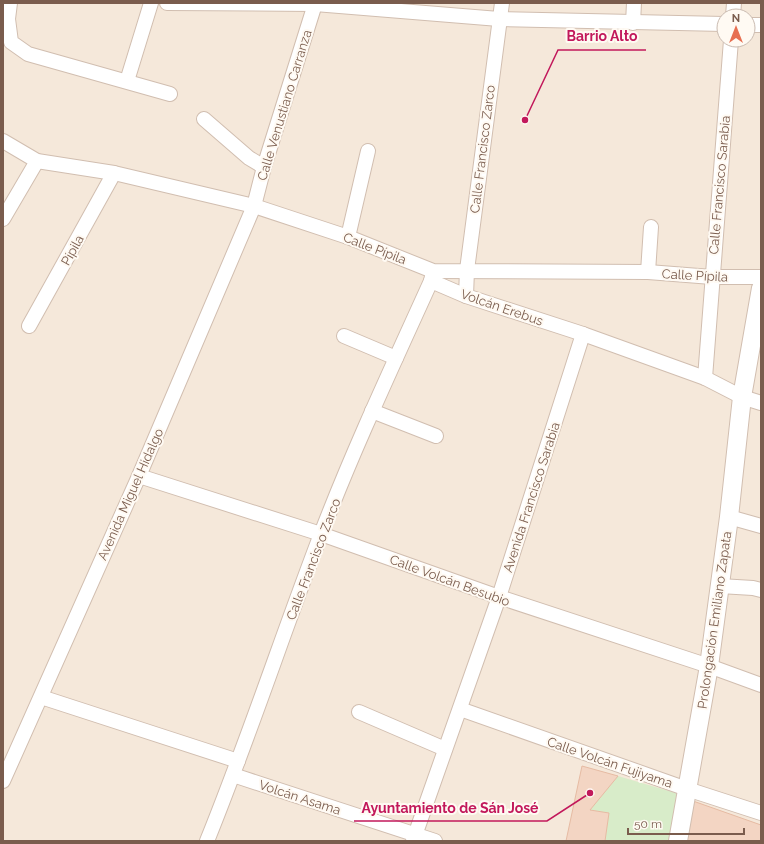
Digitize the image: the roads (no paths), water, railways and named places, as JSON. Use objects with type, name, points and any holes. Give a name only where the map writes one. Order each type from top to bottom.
[{"type":"street","points":[[10,3],[8,19],[11,42],[28,54],[170,94]]},
{"type":"street","points":[[127,81],[151,3]]},
{"type":"street","points":[[167,3],[315,4],[499,19],[716,24]]},
{"type":"street","name":"Calle Francisco Zarco","points":[[466,296],[467,270],[502,3]]},
{"type":"street","points":[[633,23],[634,3]]},
{"type":"street","name":"Calle Venustiano Carranza","points":[[254,206],[264,166],[315,4]]},
{"type":"street","name":"Calle Francisco Sarabia","points":[[706,378],[712,277],[730,48]]},
{"type":"street","points":[[204,119],[249,158],[264,166]]},
{"type":"street","name":"Calle Pípila","points":[[3,141],[37,161],[114,173],[254,206],[348,237],[432,276],[467,270],[648,272],[712,277],[761,277]]},
{"type":"street","points":[[348,237],[368,151]]},
{"type":"street","points":[[3,219],[37,161]]},
{"type":"street","name":"Pípila","points":[[29,326],[114,173]]},
{"type":"street","name":"Avenida Miguel Hidalgo","points":[[3,781],[139,476],[254,206]]},
{"type":"street","points":[[648,272],[651,227]]},
{"type":"street","name":"Calle Francisco Zarco","points":[[207,841],[234,775],[321,534],[372,411],[432,276]]},
{"type":"street","name":"Volcán Erebus","points":[[432,276],[466,296],[583,334],[706,378],[742,397],[761,403]]},
{"type":"street","name":"Prolongación Emiliano Zapata","points":[[678,841],[709,666],[729,517],[742,397],[761,288]]},
{"type":"street","name":"Avenida Francisco Sarabia","points":[[414,837],[499,597],[583,334]]},
{"type":"street","points":[[344,336],[396,358]]},
{"type":"street","points":[[372,411],[436,436]]},
{"type":"street","name":"Calle Volcán Besubio","points":[[139,476],[321,534],[499,597],[709,666],[761,685]]},
{"type":"street","points":[[729,517],[761,526]]},
{"type":"street","points":[[720,586],[753,588],[761,590]]},
{"type":"street","points":[[41,697],[238,761]]},
{"type":"street","name":"Calle Volcán Fujiyama","points":[[460,709],[686,789],[761,813]]},
{"type":"street","points":[[359,712],[445,749]]},
{"type":"street","name":"Volcán Asama","points":[[234,775],[414,837],[435,841]]},
{"type":"place","name":"Barrio Alto","points":[[525,120]]},
{"type":"place","name":"Ayuntamiento de Sán José","points":[[590,793]]}]
